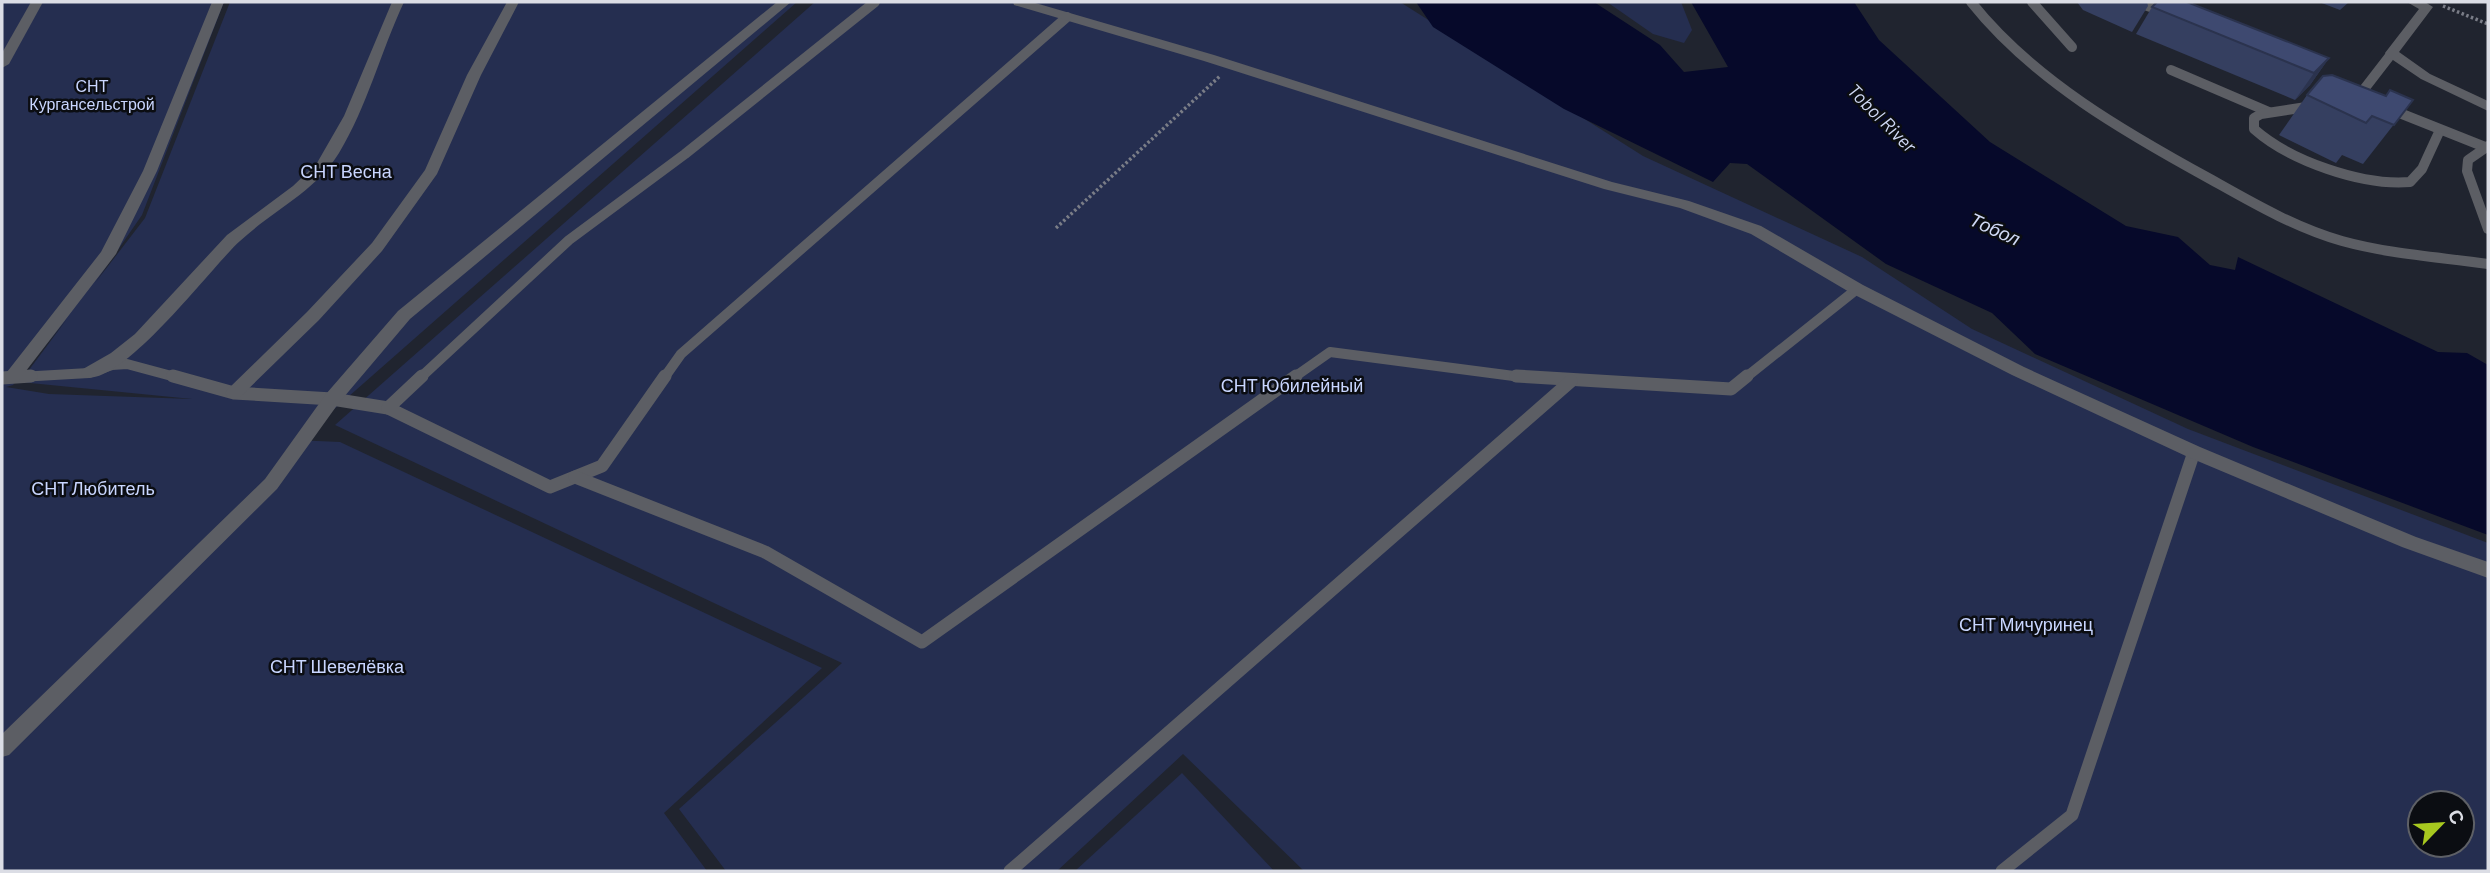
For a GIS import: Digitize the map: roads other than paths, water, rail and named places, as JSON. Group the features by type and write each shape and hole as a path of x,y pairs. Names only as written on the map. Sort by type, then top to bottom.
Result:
{"street":[{"path":"2,64 37,2"},
{"path":"7,377 108,254 150,171 218,2"},
{"path":"89,373 133,345 188,290 233,238 289,197 331,155 357,102 384,28 398,2"},
{"path":"234,393 313,316 377,247 432,171 474,75 513,2"},
{"path":"2,748 271,484 332,399 404,314 785,2"},
{"path":"1019,2 1596,182 1684,204 1756,230 1857,289 2018,371 2194,452 2409,542 2488,570"},
{"path":"2413,2 2428,4 2392,53 2412,69 2468,94 2488,107"}],"lane":[{"path":"388,408 569,240 685,153 875,2"},
{"path":"1971,2 1979,17 2021,56 2065,87 2189,167 2285,219 2324,235 2362,245 2488,264"},
{"path":"2032,2 2072,47"},
{"path":"2136,2 2158,12 2179,9 2188,2"},
{"path":"7,377 89,373 112,365 127,364 234,393 332,399 388,408 550,486 602,466 681,354 1067,17"},
{"path":"2358,97 2392,53"},
{"path":"2171,70 2269,112"},
{"path":"2346,95 2358,97 2486,147"},
{"path":"2326,103 2269,112 2254,118 2254,129 2262,136 2328,168 2378,183 2410,182 2422,169 2440,130"},
{"path":"2486,147 2468,160 2467,171 2488,229"},
{"path":"575,477 765,552 922,642 1330,352 1571,381 1731,389 1857,289"},
{"path":"1010,871 1571,381"},
{"path":"2001,871 2072,815 2194,452"}],"water":[{"path":"1416,2 1594,2 1660,45 1684,72 1728,67 1691,2 1854,2 1879,40 1990,142 2126,226 2178,237 2210,265 2235,270 2238,257 2438,352 2467,353 2488,365 2488,535 2253,447 2035,354 1992,313 1886,264 1747,164 1730,163 1713,182 1564,109 1433,27"}],"park label":[{"name":"СНТ Кургансельстрой","path":"92,95"},
{"name":"СНТ Весна","path":"346,172"},
{"name":"СНТ Юбилейный","path":"1292,386"},
{"name":"СНТ Любитель","path":"93,489"},
{"name":"СНТ Мичуринец","path":"2026,625"},
{"name":"СНТ Шевелёвка","path":"337,667"}],"water label":[{"name":"Tobol River","path":"1882,118"},
{"name":"Тобол","path":"1995,229"}]}
